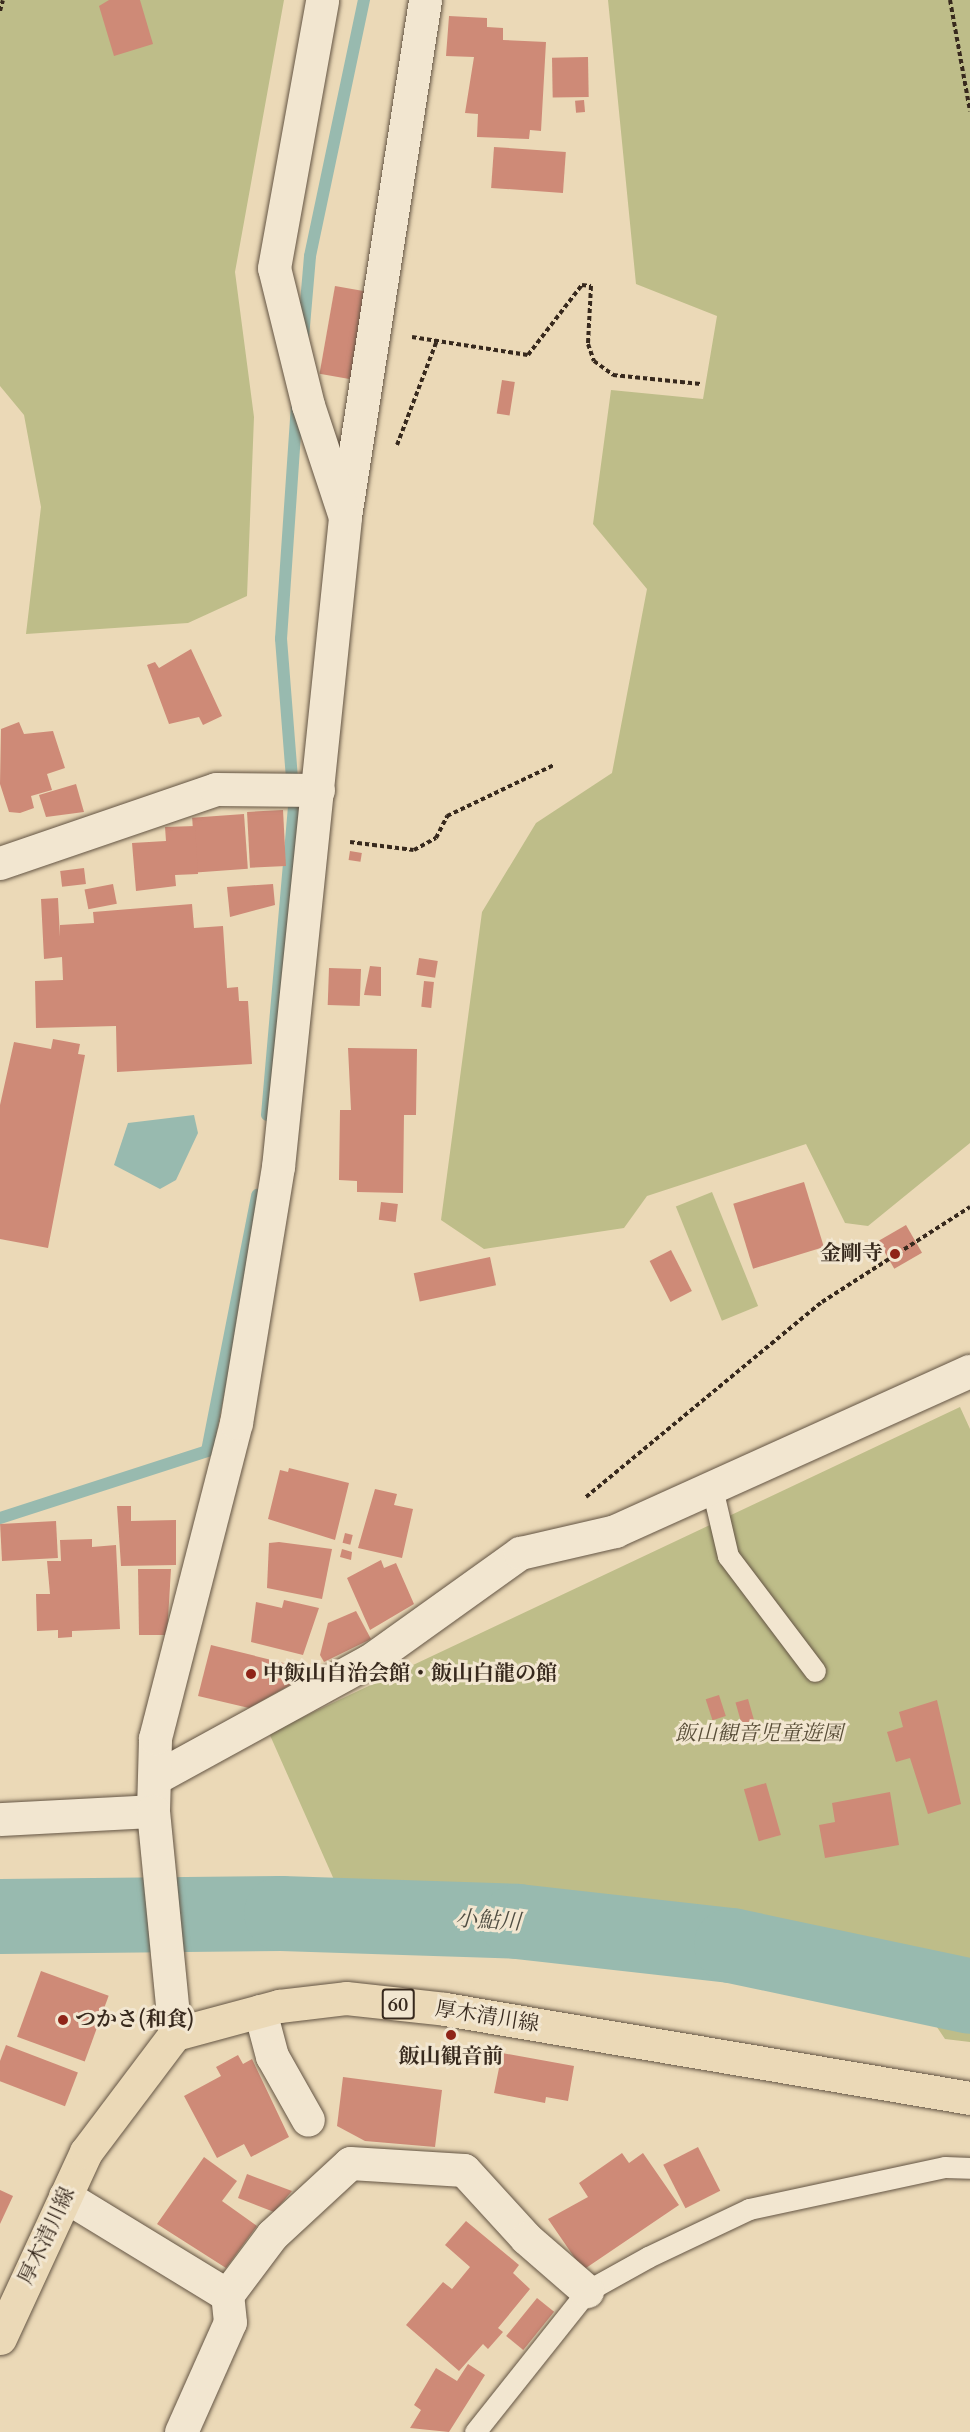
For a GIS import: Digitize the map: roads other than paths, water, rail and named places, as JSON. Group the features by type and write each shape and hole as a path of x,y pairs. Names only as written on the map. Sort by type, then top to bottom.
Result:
{"main road":[{"name":"厚木清川線","path":"0,2338 86,2152 175,2034 260,2011 346,1998 445,2009 970,2098"}],"street":[{"path":"322,0 274,268 308,405 345,517"},
{"path":"175,2034 155,1826 155,1738 236,1423 278,1167 345,517 425,0"},
{"path":"0,863 216,789 318,790"},
{"path":"155,1778 369,1661 520,1553 615,1531 970,1371"},
{"path":"0,1819 155,1826"},
{"path":"260,2011 272,2056 308,2120"},
{"path":"181,2432 230,2322 227,2295 272,2235 350,2163 464,2170 526,2238 587,2291"},
{"path":"65,2196 227,2295"}],"lane":[{"path":"711,1488 728,1556 814,1671"},
{"path":"475,2432 587,2291 749,2209 945,2167 970,2168"}],"water":[{"path":"194,1115 198,1133 176,1180 160,1189 114,1165 128,1123"}],"waterway":[{"path":"303,338 310,256 364,0"},
{"path":"267,1115 294,804 281,639 297,406"},
{"path":"0,1518 207,1451 257,1195"},
{"name":"小鮎川","path":"0,1916 281,1913 517,1921 731,1945 970,1996"}],"place":[{"name":"金剛寺","path":"895,1254"},
{"name":"中飯山自治会館・飯山白龍の館","path":"251,1674"},
{"name":"つかさ(和食)","path":"63,2020"},
{"name":"飯山観音前","path":"451,2035"}],"park label":[{"name":"飯山観音児童遊園","path":"759,1734"}]}
